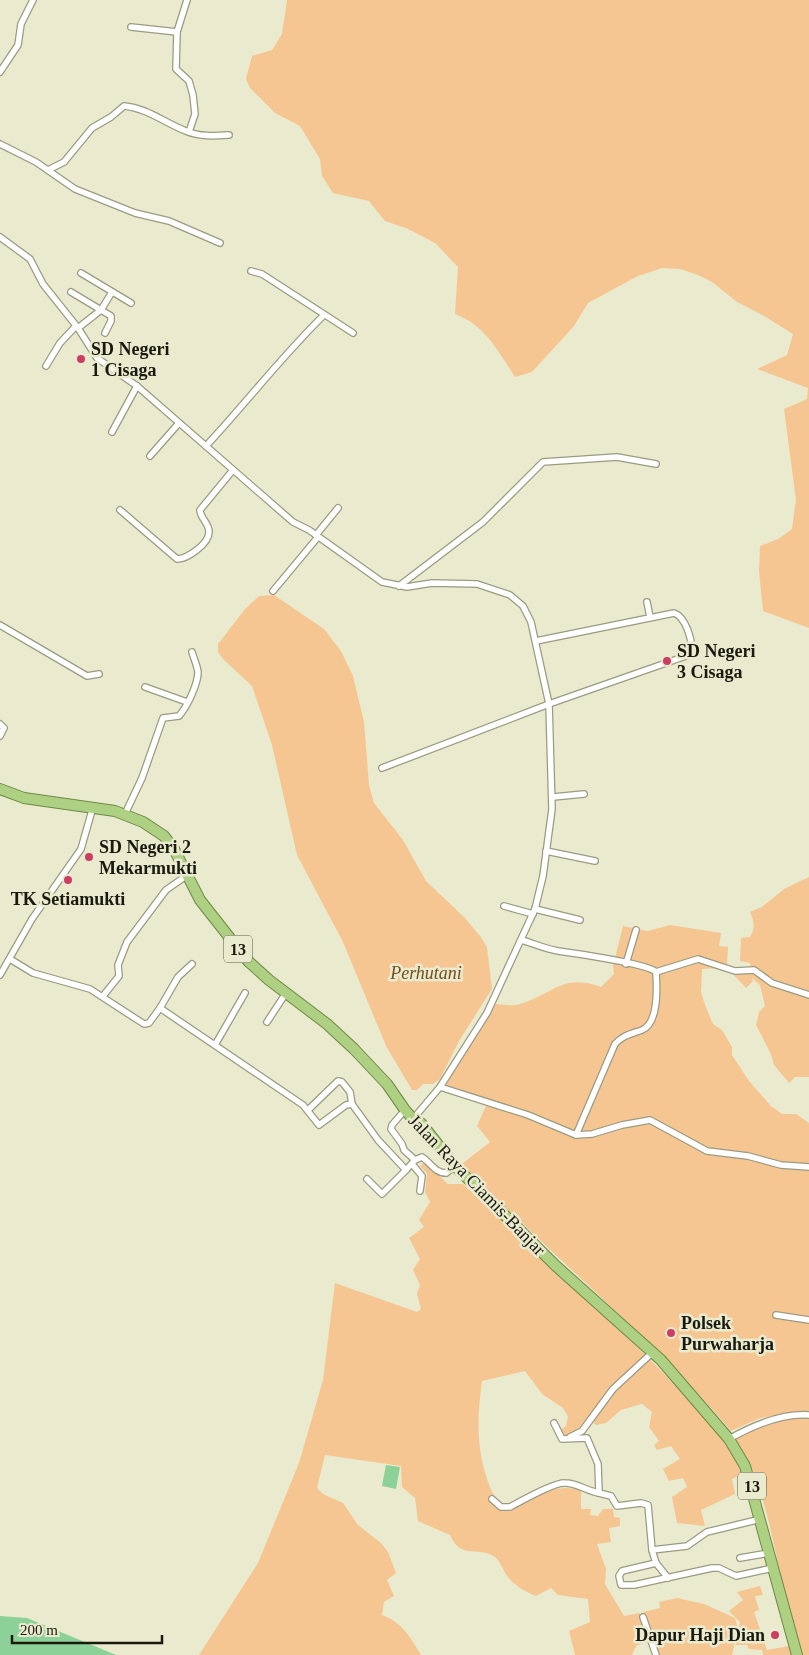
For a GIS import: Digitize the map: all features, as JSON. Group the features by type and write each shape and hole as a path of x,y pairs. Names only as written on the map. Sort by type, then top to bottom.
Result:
{"highway":[{"name":"Jalan Raya Ciamis-Banjar","path":"0,789 24,798 93,807 124,814 156,829 169,841 200,900 243,956 286,993 327,1024 354,1049 387,1084 404,1110 421,1123 455,1166 556,1266 653,1352 729,1439 745,1466 797,1655"}],"street":[{"path":"0,72 18,45 21,24 33,0"},
{"path":"187,0 177,32 176,68 189,81 195,106 189,132"},
{"path":"130,26 177,32"},
{"path":"48,170 64,162 92,128 124,106 142,110 189,132 203,136 229,135"},
{"path":"0,144 48,170 75,188 111,204 169,221 220,243"},
{"path":"0,237 30,259 43,284 77,327 97,358 138,386 280,512 317,536 374,579 399,586 432,583 477,584 510,595 524,606 536,641 549,704 553,797 544,876 534,911 494,1000 440,1087 412,1118"},
{"path":"250,272 262,274 353,333"},
{"path":"81,273 131,303"},
{"path":"71,292 111,318 105,333"},
{"path":"46,366 60,343 77,327 101,310 112,292"},
{"path":"206,446 237,413 285,354 324,315"},
{"path":"112,432 138,386"},
{"path":"150,456 179,424"},
{"path":"399,586 483,522 543,462 617,457 656,464"},
{"path":"120,510 177,559 185,558 208,537 208,528 200,514 200,510 233,470"},
{"path":"273,591 338,508"},
{"path":"647,602 650,617"},
{"path":"382,768 549,704 686,656 692,652 681,617 674,613 536,641"},
{"path":"0,625 88,676 99,674"},
{"path":"124,814 142,778 162,718 179,716 187,702 197,675 192,652"},
{"path":"144,687 187,702"},
{"path":"0,724 4,728 0,736"},
{"path":"553,797 584,794"},
{"path":"0,975 32,919 81,849 93,807"},
{"path":"546,851 595,861"},
{"path":"102,996 119,976 118,965 127,942 166,890 186,876"},
{"path":"504,906 580,920"},
{"path":"626,964 636,930"},
{"path":"521,940 558,951 580,952 626,964 645,966 656,972 698,958 734,970 754,970 772,983 809,995"},
{"path":"10,959 33,972 86,988 102,996 144,1024 149,1023 178,977 192,964"},
{"path":"576,1135 614,1044 621,1038 643,1030 652,1021 656,972"},
{"path":"215,1045 246,993"},
{"path":"267,1022 286,993"},
{"path":"160,1008 308,1110 317,1123 321,1125 346,1105 352,1104"},
{"path":"308,1110 338,1082 342,1082 350,1092 352,1104 378,1140 406,1170"},
{"path":"440,1087 528,1115 576,1135 592,1134 622,1125 650,1120 707,1151 748,1156 782,1165 809,1167"},
{"path":"404,1110 391,1129 422,1176 420,1190"},
{"path":"367,1179 382,1194 414,1162 423,1158 434,1169 443,1173 446,1173 455,1166"},
{"path":"776,1315 809,1320"},
{"path":"562,1439 582,1431 613,1389 653,1352"},
{"path":"729,1439 745,1429 766,1422 809,1415"},
{"path":"554,1423 562,1439"},
{"path":"562,1439 587,1438 598,1464 599,1493"},
{"path":"492,1499 501,1507 510,1507 563,1482 584,1490 611,1496 617,1506 646,1503 650,1517 652,1550 656,1563 668,1578"},
{"path":"652,1550 687,1546 707,1532 761,1519"},
{"path":"740,1558 769,1553"},
{"path":"656,1563 622,1571 619,1576 621,1585 634,1585 712,1568 720,1568 736,1576 773,1568"},
{"path":"643,1618 656,1655"}],"green space":[{"path":"287,0 809,0 809,628 763,611 759,571 760,546 778,539 792,529 796,500 784,409 807,399 808,388 757,369 787,355 793,334 737,302 712,282 680,269 662,268 638,276 588,303 574,326 532,372 515,377 483,332 475,325 455,314 458,267 435,243 408,229 385,221 369,201 333,193 322,176 320,159 300,126 275,113 250,88 246,79 252,56 272,50 282,34"},
{"name":"Perhutani","path":"274,595 324,629 341,651 353,676 364,722 369,785 374,803 403,840 426,881 465,918 487,947 492,989 459,1041 440,1079 433,1084 423,1084 417,1090 412,1090 386,1046 343,942 297,855 272,745 252,686 218,652 218,644 245,609 259,596"},
{"path":"809,877 809,1077 795,1077 789,1083 774,1065 771,1054 756,1025 759,1012 765,1006 760,985 752,978 753,981 746,988 729,970 751,971 750,963 740,961 741,938 750,937 754,927 750,912 762,907 784,889"},
{"path":"670,925 721,933 719,946 728,947 727,965 724,968 702,969 701,992 713,1024 722,1030 732,1047 732,1055 749,1081 771,1106 782,1114 796,1114 809,1123 809,1412 760,1418 731,1431 667,1361 495,1198 462,1164 490,1142 477,1126 489,1099 446,1085 496,1004 517,1005 532,1000 559,986 577,982 601,987 614,974 613,966 623,926 648,931"},
{"path":"424,1162 448,1184 463,1184 605,1316 687,1398 727,1443 739,1463 743,1474 732,1479 735,1494 701,1510 705,1526 677,1523 672,1497 687,1487 683,1478 669,1481 663,1469 680,1459 671,1446 657,1450 654,1445 659,1441 649,1427 652,1412 642,1404 621,1410 606,1423 596,1425 588,1417 576,1431 564,1436 560,1430 566,1426 568,1416 563,1408 542,1394 525,1371 482,1381 479,1407 481,1457 495,1498 502,1505 513,1508 546,1492 555,1489 572,1488 581,1491 581,1509 591,1509 590,1515 598,1516 603,1509 613,1509 614,1517 620,1518 620,1526 609,1528 611,1542 597,1544 606,1569 605,1584 624,1616 640,1613 648,1641 636,1646 632,1655 575,1655 569,1631 590,1622 588,1599 558,1595 551,1588 536,1596 511,1580 495,1557 482,1552 459,1548 450,1535 418,1521 415,1498 402,1487 401,1466 325,1455 317,1488 323,1494 343,1503 358,1525 381,1543 388,1552 396,1573 387,1580 394,1596 384,1602 382,1615 400,1626 410,1637 421,1655 199,1655 258,1563 299,1463 323,1380 335,1283 417,1312 421,1309 417,1294 420,1285 413,1270 420,1259 409,1238 424,1227 419,1220 430,1202 425,1192 427,1173 420,1166"},
{"path":"795,1417 809,1417 809,1655 802,1655 790,1619 762,1496 743,1452 732,1439 767,1422"},
{"path":"760,1586 763,1595 755,1596 759,1610 754,1612 767,1650 789,1646 792,1655 763,1655 762,1650 749,1649 747,1645 736,1645 740,1622 729,1611 743,1600 737,1592"},
{"path":"677,1598 704,1604 735,1618 738,1629 732,1655 658,1655 643,1612 660,1608 659,1602"}],"shaded area":[{"path":"386,1465 400,1467 396,1489 382,1486"},
{"path":"0,1616 27,1618 116,1655 0,1655"}],"place":[{"name":"SD Negeri 1 Cisaga","path":"81,359"},
{"name":"SD Negeri 3 Cisaga","path":"667,661"},
{"name":"SD Negeri 2 Mekarmukti","path":"89,857"},
{"name":"TK Setiamukti","path":"68,880"},
{"name":"Polsek Purwaharja","path":"671,1333"},
{"name":"Dapur Haji Dian","path":"775,1635"}]}
